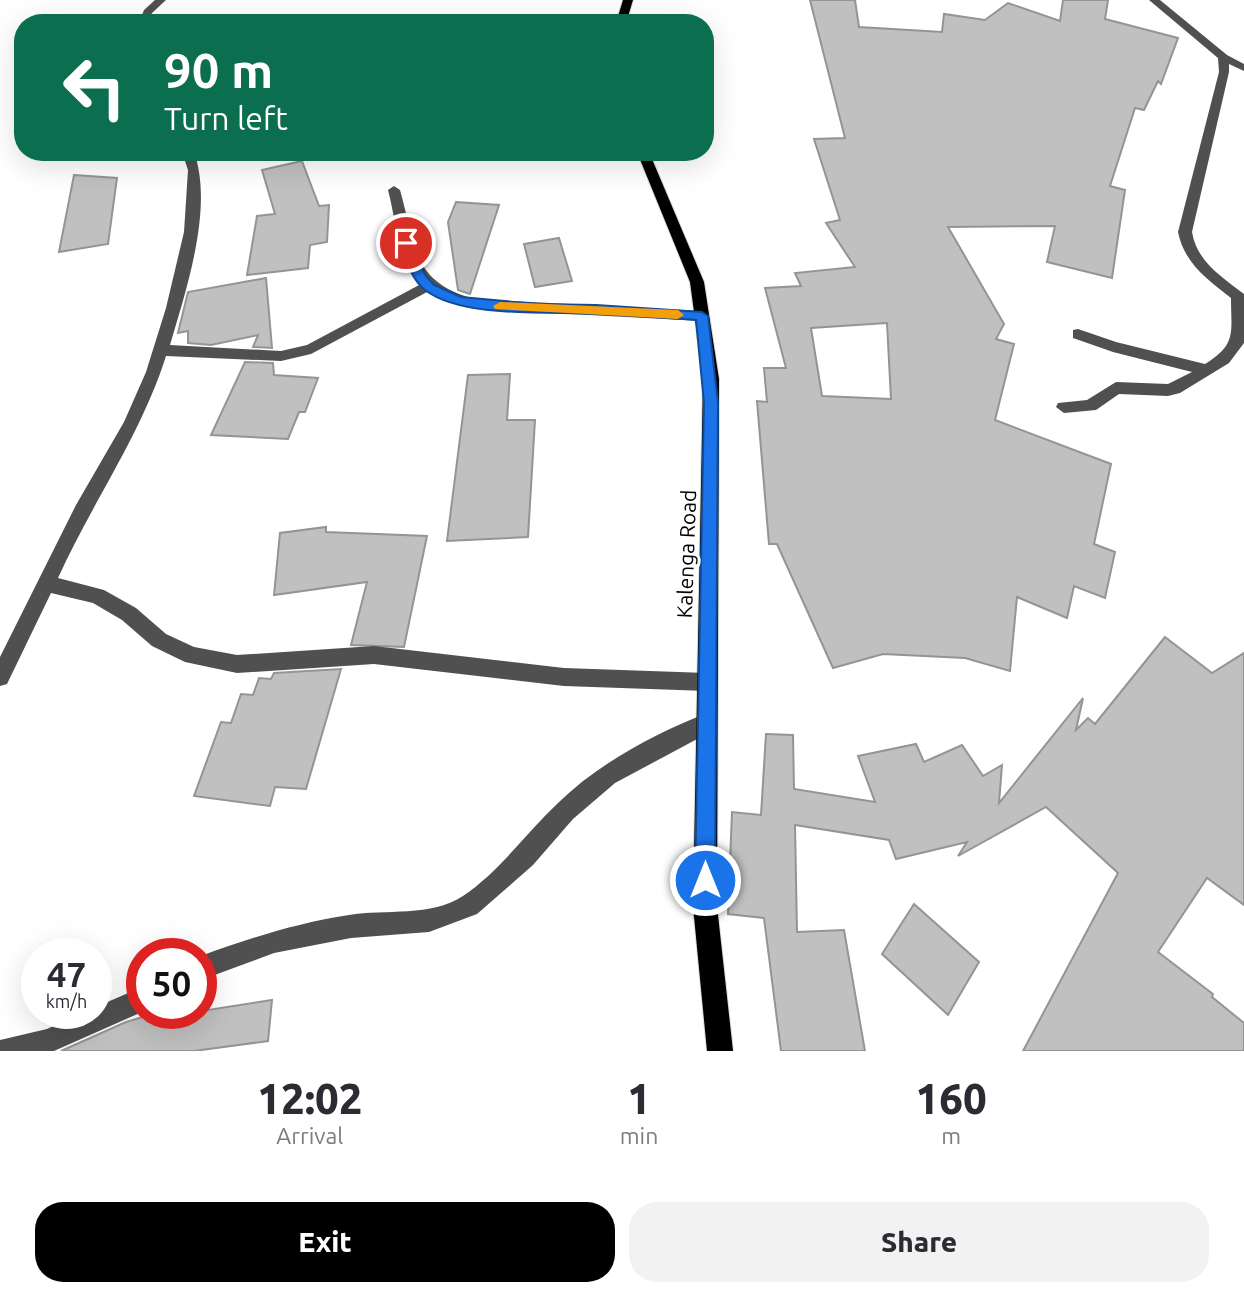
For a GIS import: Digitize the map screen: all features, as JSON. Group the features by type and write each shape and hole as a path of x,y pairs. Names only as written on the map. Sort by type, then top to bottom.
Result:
{"main road":[{"name":"Kalenga Road","path":"647,161 697,282 710,379 705,906 720,1051"}],"street":[{"path":"146,14 161,0"},
{"path":"1154,0 1223,57 1244,68"},
{"path":"1064,408 1090,406 1116,388 1168,390 1180,387 1235,349 1240,326 1241,299 1197,261 1186,246 1185,232 1224,72 1223,57"},
{"path":"0,677 82,512 133,422 161,350 175,305 196,193 196,169 192,161"},
{"path":"394,190 411,261 428,286 444,296 475,304 702,316"},
{"path":"161,350 281,356 311,349 428,286"},
{"path":"1078,334 1113,347 1207,370"},
{"path":"47,584 97,596 129,614 159,640 192,656 237,664 374,654 564,677 707,682"},
{"path":"217,962 274,942 351,926 429,920 469,906 525,857 565,811 607,775 707,723"},
{"path":"4,1051 48,1041 126,1006"}],"building":[{"path":"810,0 855,0 859,27 942,32 944,14 985,20 1008,3 1060,21 1063,0 1108,0 1105,19 1178,38 1161,84 1158,81 1144,110 1135,108 1110,186 1125,190 1112,278 1047,262 1055,226 948,227 1004,324 996,339 1014,344 995,420 1111,464 1094,544 1115,552 1105,598 1074,586 1067,618 1017,597 1010,671 965,658 883,654 833,668 777,544 769,544 757,401 767,402 764,368 786,368 765,288 801,286 795,273 855,267 826,223 840,220 814,139 845,138","holes":["887,323 891,399 822,396 811,328"]},
{"path":"302,161 319,206 329,205 327,242 310,245 308,268 247,275 257,216 275,214 262,170"},
{"path":"74,175 117,178 108,244 59,252"},
{"path":"456,202 499,205 470,294 458,290 448,222"},
{"path":"559,238 572,281 535,287 524,244"},
{"path":"266,278 272,348 253,347 258,335 211,345 188,343 188,331 178,333 188,292"},
{"path":"245,362 273,363 274,375 318,378 305,412 299,412 288,439 211,435"},
{"path":"510,374 507,420 535,420 528,537 447,541 468,375"},
{"path":"326,527 326,532 427,536 404,647 351,645 367,582 274,595 280,533"},
{"path":"1165,637 1212,673 1244,653 1244,905 1207,878 1158,952 1213,994 1212,997 1244,1023 1244,1051 1023,1051 1118,873 1046,807 958,856 967,842 896,859 889,840 795,825 797,932 844,930 865,1051 781,1051 764,918 728,914 732,812 761,815 766,734 793,735 794,789 875,802 858,756 916,744 924,762 962,745 983,776 1002,765 999,803 1083,698 1076,730 1088,718 1095,724"},
{"path":"341,669 306,789 275,787 270,806 194,796 221,722 231,723 241,694 253,695 259,678 271,679 274,673"},
{"path":"914,904 979,962 948,1015 882,954"},
{"path":"272,1000 268,1041 194,1051 61,1051 126,1022 126,1029 217,1029 217,1009"}],"slow traffic":[{"path":"500,306 678,315"}],"route":[{"path":"406,243 419,277 430,288 459,301 536,309 596,309 702,316 711,403 705,880"}]}
